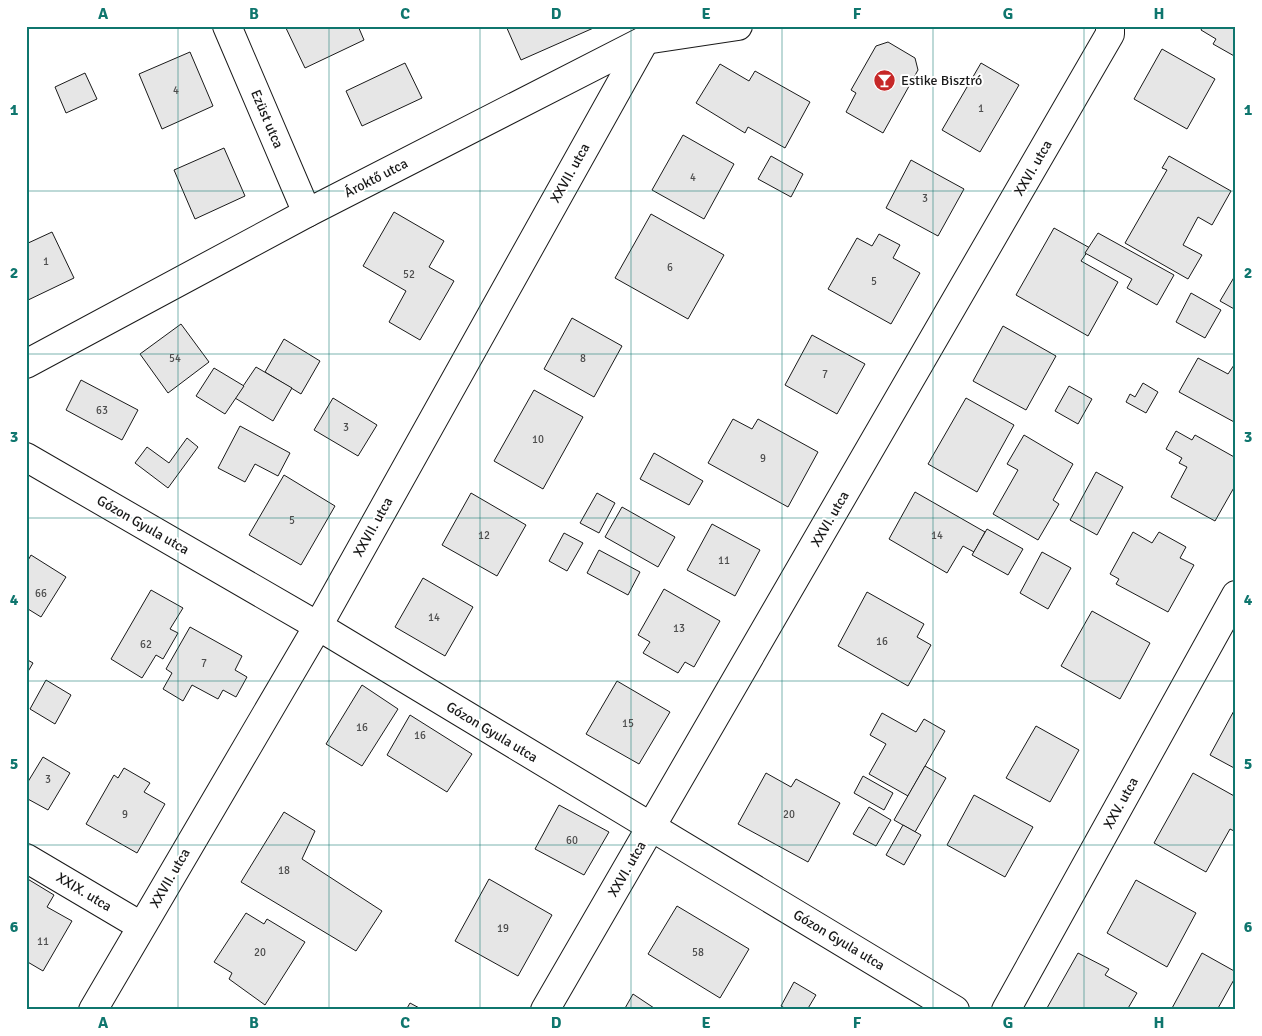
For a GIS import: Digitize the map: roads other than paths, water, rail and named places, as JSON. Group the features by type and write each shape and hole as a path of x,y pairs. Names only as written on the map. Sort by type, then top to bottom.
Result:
{"street":[{"name":"Ezüst utca","path":"227,26 307,212"},
{"name":"Ároktő utca","path":"26,364 642,33 738,26"},
{"name":"XXVI. utca","path":"546,1010 1110,34 1110,26"},
{"name":"XXVII. utca","path":"93,1010 318,626 642,33"},
{"name":"Gózon Gyula utca","path":"26,457 318,626 955,1010"},
{"name":"XXV. utca","path":"1006,1010 1236,595"},
{"name":"XXIX. utca","path":"26,858 141,926"}],"place":[{"name":"Estike Bisztró","path":"885,80"}]}
